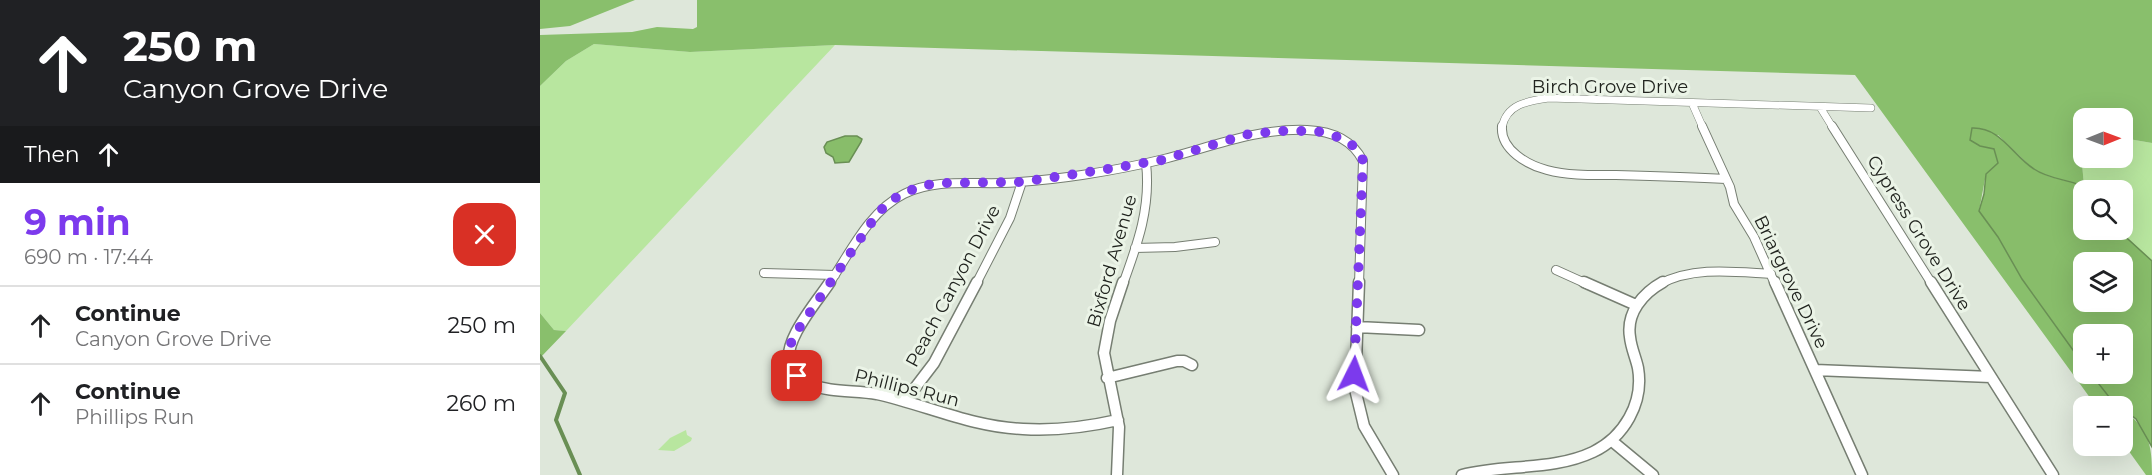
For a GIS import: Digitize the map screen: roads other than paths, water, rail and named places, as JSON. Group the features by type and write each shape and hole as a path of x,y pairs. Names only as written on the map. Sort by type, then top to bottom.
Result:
{"street":[{"name":"Birch Grove Drive","path":"1726,179 1550,171 1523,161 1507,147 1502,125 1507,111 1514,105 1530,99 1871,108"},
{"name":"Briargrove Drive","path":"1692,103 1726,179 1734,204 1754,237 1862,475"},
{"name":"Cypress Grove Drive","path":"1820,107 2053,475"},
{"name":"Phillips Run","path":"1118,420 1072,428 1011,428 966,420 876,393 807,384 791,368 788,352 792,340 885,206 901,194 927,185 1022,182 1146,163 1249,134 1305,130 1327,133 1344,139 1357,150 1363,161 1354,374 1358,407 1364,426 1393,475"},
{"name":"Bixford Avenue","path":"1117,475 1120,449 1118,420 1104,359 1106,340 1148,206 1149,180 1146,163"},
{"name":"Peach Canyon Drive","path":"905,401 944,346 1010,218 1022,182"},
{"path":"1135,248 1175,247 1215,242"},
{"path":"1556,270 1636,305"},
{"path":"1462,475 1497,467 1573,462 1597,451 1611,441 1630,417 1638,397 1639,377 1629,332 1636,305 1646,293 1660,283 1686,274 1707,272 1770,274"},
{"path":"764,273 835,276"},
{"path":"1357,327 1419,330"},
{"path":"1107,378 1177,361 1184,361 1192,365"},
{"path":"1815,370 1991,377"},
{"path":"1611,441 1653,475"}],"waterway":[{"path":"540,356 565,393 556,420 580,475"}]}
